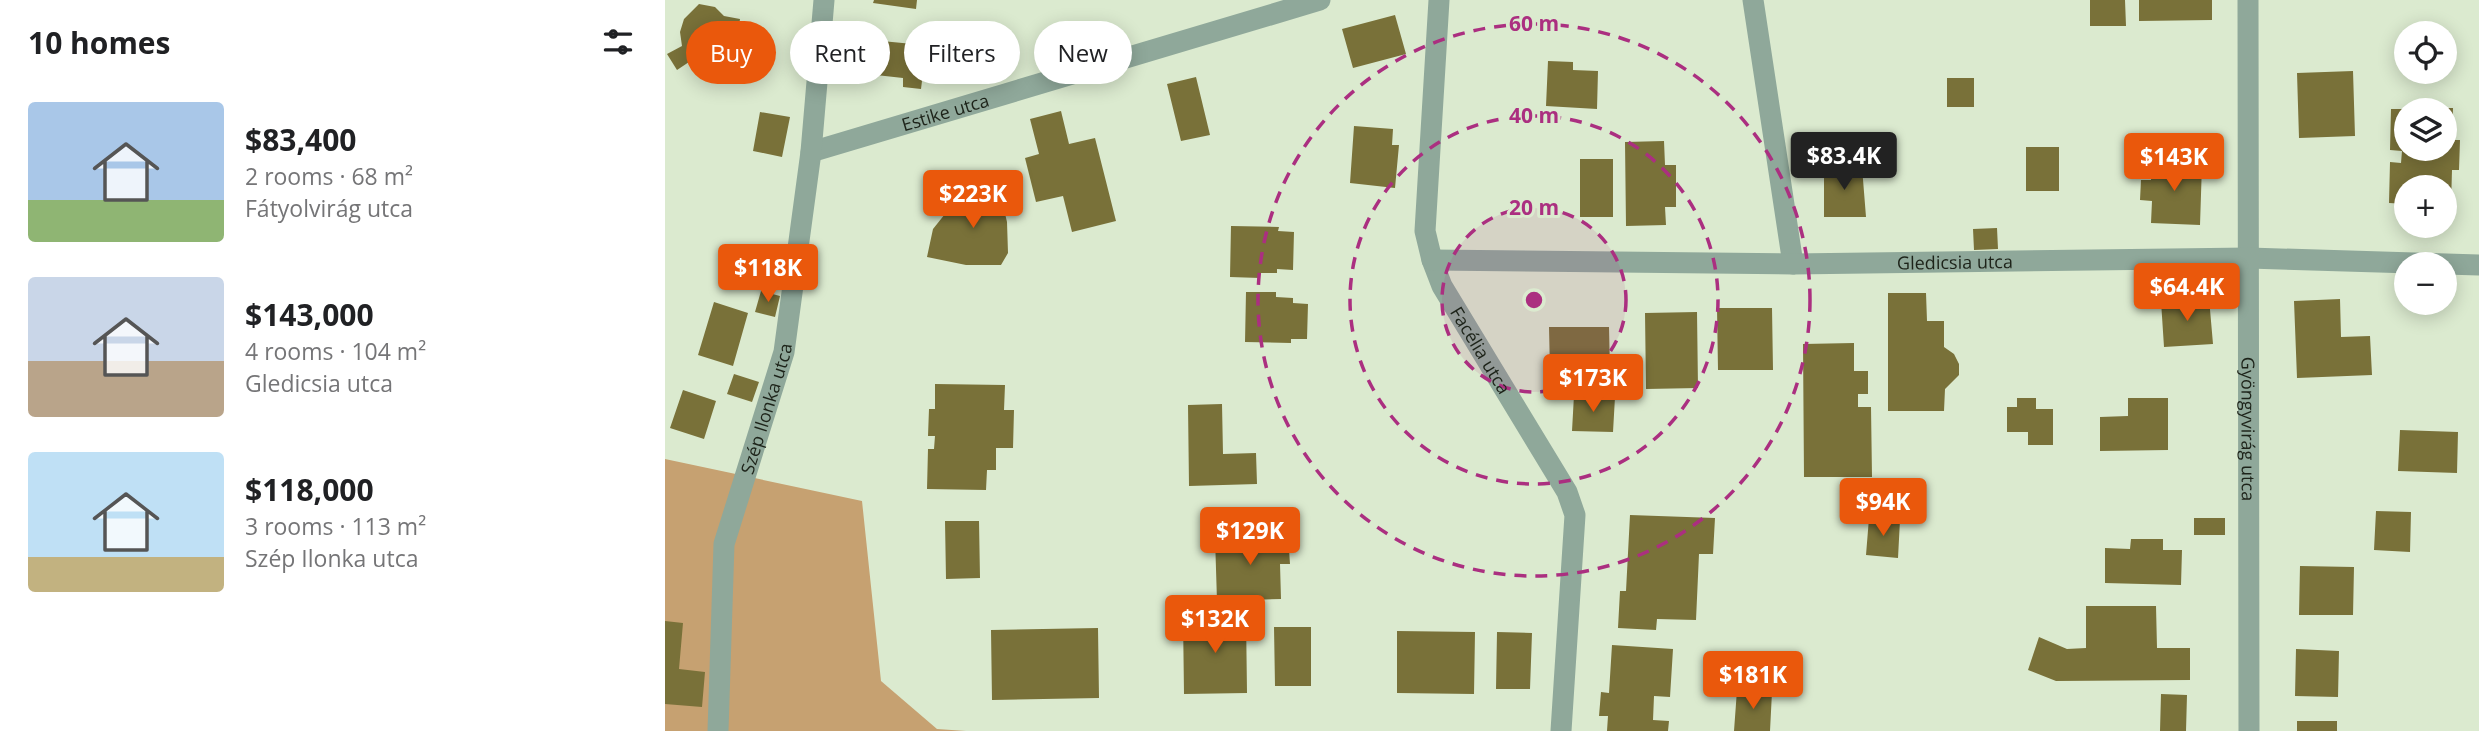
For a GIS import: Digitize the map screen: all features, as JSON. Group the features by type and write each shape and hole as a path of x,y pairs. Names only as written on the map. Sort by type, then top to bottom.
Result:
{"street":[{"name":"Szép Ilonka utca","path":"718,731 724,544 784,352 811,152 824,0"},
{"name":"Estike utca","path":"811,152 1319,0"},
{"name":"Facélia utca","path":"1439,0 1425,231 1442,286 1567,492 1574,515 1561,731"},
{"path":"1753,0 1793,264"},
{"name":"Gyöngyvirág utca","path":"2248,0 2249,731"},
{"name":"Gledicsia utca","path":"1432,260 1793,264 2249,258 2479,265"}],"shaded area":[{"path":"665,459 862,501 881,681 937,729 966,731 665,731"}],"building":[{"path":"874,0 917,0 916,9 873,3"},
{"path":"2090,0 2125,0 2126,26 2090,26"},
{"path":"2139,0 2212,0 2212,20 2139,21"},
{"path":"699,4 715,7 724,16 740,19 686,21 686,64 677,70 667,54 682,46 680,32 684,19"},
{"path":"1395,15 1406,54 1353,68 1342,29"},
{"path":"890,42 904,43 904,84 922,84 921,89 903,87 903,78 890,77"},
{"path":"1548,61 1573,62 1573,70 1598,71 1597,109 1546,106"},
{"path":"2353,71 2355,136 2299,138 2297,73"},
{"path":"1196,77 1210,135 1181,141 1167,84"},
{"path":"1947,78 1974,78 1974,107 1947,107"},
{"path":"2391,109 2394,109 2394,150 2390,150"},
{"path":"1061,111 1069,144 1095,138 1116,221 1072,232 1063,196 1036,202 1025,158 1039,154 1030,119"},
{"path":"760,112 790,117 782,157 753,151"},
{"path":"1354,126 1393,129 1392,145 1399,145 1395,188 1350,183"},
{"path":"2457,140 2460,140 2459,170 2452,170 2452,175 2394,175 2394,203 2389,203 2390,162 2457,161"},
{"path":"1664,141 1665,165 1676,165 1676,207 1665,207 1666,225 1626,226 1625,142"},
{"path":"2026,147 2059,147 2059,191 2026,191"},
{"path":"1580,159 1613,159 1613,217 1580,217"},
{"path":"2152,162 2202,164 2200,225 2151,223 2152,201 2140,200 2141,180 2151,180"},
{"path":"1824,167 1862,167 1866,217 1824,217"},
{"path":"998,184 1007,222 1008,253 1001,265 966,265 927,257 933,229 961,194 977,186"},
{"path":"1231,226 1279,227 1278,231 1294,232 1293,270 1277,269 1277,273 1260,273 1260,278 1230,277"},
{"path":"1997,228 1998,249 1974,250 1973,229"},
{"path":"761,291 780,296 775,317 755,312"},
{"path":"1246,292 1276,292 1276,297 1293,298 1293,303 1308,304 1307,339 1291,339 1291,343 1245,342"},
{"path":"1888,293 1926,293 1927,321 1944,321 1944,347 1954,354 1959,364 1959,375 1945,389 1944,411 1888,411"},
{"path":"2209,298 2213,344 2164,347 2161,301"},
{"path":"2340,299 2341,337 2370,336 2372,375 2297,378 2294,301"},
{"path":"714,302 748,313 733,366 698,355"},
{"path":"1717,308 1772,308 1773,370 1718,370"},
{"path":"1697,312 1698,388 1646,389 1645,313"},
{"path":"1549,327 1609,327 1610,371 1550,372"},
{"path":"1854,343 1854,371 1868,371 1868,394 1858,394 1858,407 1871,407 1872,477 1804,477 1803,344"},
{"path":"734,374 759,382 752,402 727,394"},
{"path":"935,384 1005,385 1004,410 1014,410 1013,448 996,448 996,470 987,470 986,490 927,489 928,449 934,449 935,436 928,436 929,409 935,409"},
{"path":"683,390 716,401 704,439 670,428"},
{"path":"1574,395 1615,397 1613,432 1572,431"},
{"path":"2017,398 2036,398 2036,409 2053,409 2053,445 2028,445 2028,432 2007,432 2007,407 2017,407"},
{"path":"2128,398 2168,398 2168,450 2100,451 2100,417 2128,416"},
{"path":"1222,404 1223,454 1256,453 1257,484 1189,486 1188,405"},
{"path":"2400,430 2458,432 2457,473 2398,471"},
{"path":"2376,511 2411,512 2410,552 2374,550"},
{"path":"1630,515 1715,518 1713,554 1699,554 1696,620 1657,619 1656,630 1618,628 1620,591 1626,591"},
{"path":"1869,518 1900,520 1898,558 1866,555"},
{"path":"2194,518 2225,518 2225,535 2194,535"},
{"path":"945,521 979,521 980,578 946,579"},
{"path":"1288,535 1290,564 1280,564 1281,599 1217,601 1215,537"},
{"path":"2131,539 2163,539 2163,550 2182,550 2181,585 2105,583 2105,548 2130,549"},
{"path":"2300,566 2354,567 2353,615 2299,615"},
{"path":"2086,606 2156,606 2157,648 2190,648 2190,680 2056,681 2028,670 2039,637 2067,649 2086,648"},
{"path":"1246,616 1247,693 1184,694 1183,617"},
{"path":"665,621 683,623 679,669 705,672 702,707 665,704"},
{"path":"1274,627 1311,627 1311,686 1275,686"},
{"path":"1098,628 1099,698 992,700 991,630"},
{"path":"1397,631 1475,632 1474,694 1397,693"},
{"path":"1497,632 1532,633 1530,689 1496,689"},
{"path":"1612,645 1673,649 1670,697 1654,696 1653,720 1669,721 1668,731 1607,731 1608,716 1599,716 1601,692 1609,693"},
{"path":"2296,649 2339,651 2338,697 2295,696"},
{"path":"1737,690 1772,692 1770,731 1734,731"},
{"path":"2161,694 2187,695 2186,731 2160,731"},
{"path":"2297,721 2337,721 2337,731 2297,731"}]}
